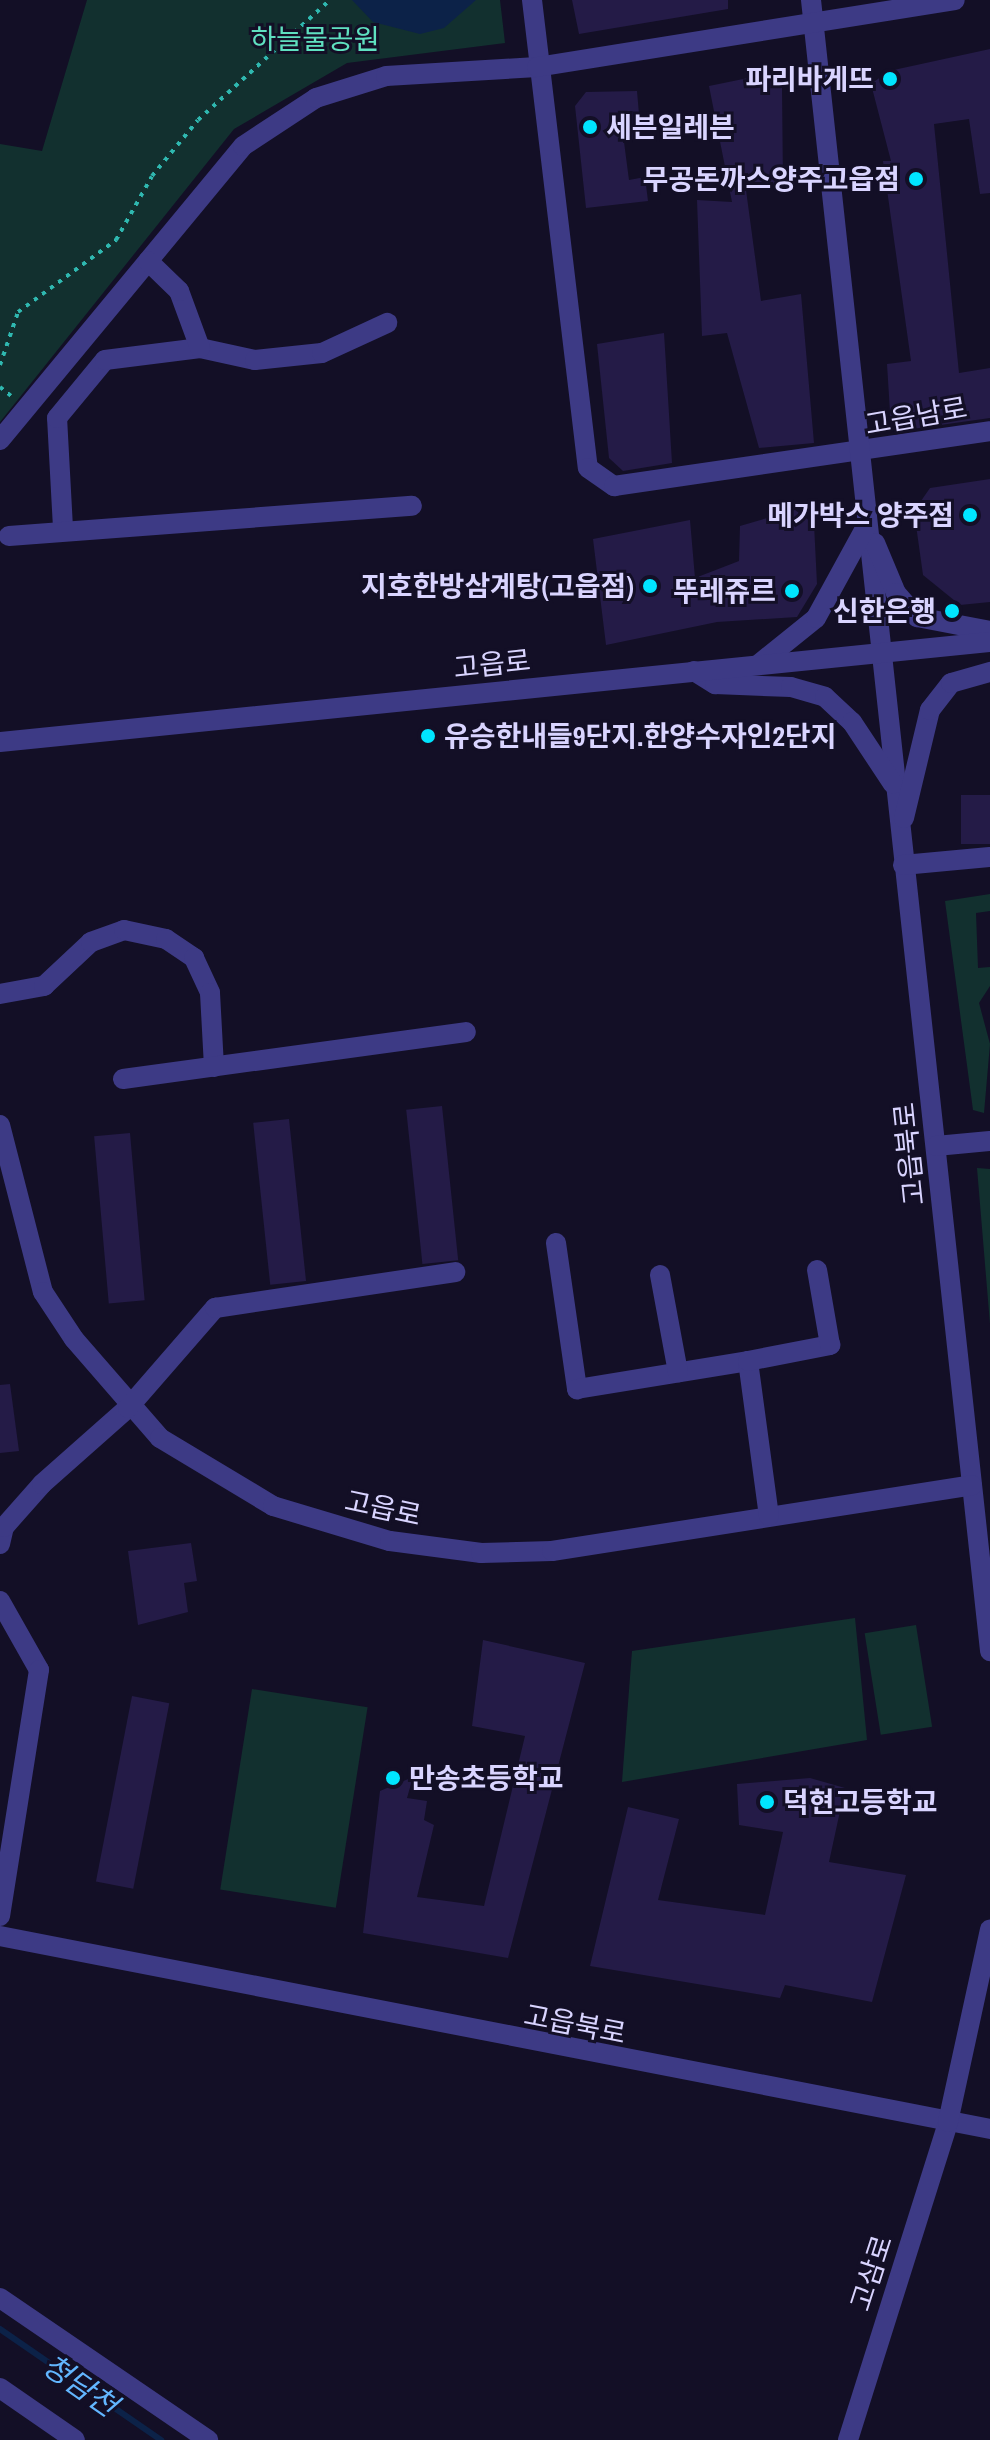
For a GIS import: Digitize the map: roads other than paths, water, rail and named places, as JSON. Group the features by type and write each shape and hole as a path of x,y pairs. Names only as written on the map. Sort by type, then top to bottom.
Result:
{"street":[{"path":"532,0 537,67 588,468 614,486 859,448 811,0"},
{"path":"0,440 243,146 316,98 386,76 537,67 955,0"},
{"path":"148,261 179,291 200,348"},
{"path":"62,524 57,418 105,360 200,348 255,360 322,353 387,323"},
{"name":"고읍남로","path":"880,652 859,448 990,431"},
{"path":"9,536 62,524 412,506"},
{"path":"867,525 896,593 917,617 990,631"},
{"path":"759,664 816,618 867,525"},
{"name":"고읍로","path":"0,742 990,642"},
{"name":"고읍북로","path":"880,652 990,1651"},
{"path":"694,671 715,684 791,687 825,697 852,722 895,786"},
{"path":"900,833 930,710 951,683 990,672"},
{"path":"903,865 990,857"},
{"path":"0,994 44,986 91,942 124,930 166,939 194,958 210,993 214,1067"},
{"path":"123,1079 466,1032"},
{"name":"고읍로","path":"0,1125 43,1292 128,1408 216,1477 273,1506 390,1541 481,1553 552,1551 972,1485"},
{"path":"936,1146 990,1141"},
{"path":"556,1243 577,1389 830,1345 817,1270"},
{"path":"0,1544 4,1527 42,1484 128,1408 215,1308 455,1272"},
{"path":"660,1275 678,1372"},
{"path":"748,1361 769,1516"},
{"path":"0,1916 38,1700 39,1670 1,1609"},
{"path":"948,2122 990,1930"},
{"name":"고읍북로","path":"0,1936 990,2129"},
{"name":"고삼로","path":"848,2440 948,2122"},
{"path":"0,2298 208,2440"},
{"path":"0,2388 75,2440"}],"water":[{"path":"352,0 476,0 444,28 420,34 373,22"}],"waterway":[{"name":"청담천","path":"0,2329 161,2440"}],"place":[{"name":"파리바게뜨","path":"890,79"},
{"name":"세븐일레븐","path":"590,127"},
{"name":"무공돈까스양주고읍점","path":"916,179"},
{"name":"메가박스 양주점","path":"970,515"},
{"name":"지호한방삼계탕(고읍점)","path":"650,586"},
{"name":"뚜레쥬르","path":"792,591"},
{"name":"신한은행","path":"952,611"},
{"name":"유승한내들9단지.한양수자인2단지","path":"428,736"},
{"name":"만송초등학교","path":"393,1778"},
{"name":"덕현고등학교","path":"767,1802"}],"park label":[{"name":"하늘물공원","path":"315,39"}]}
